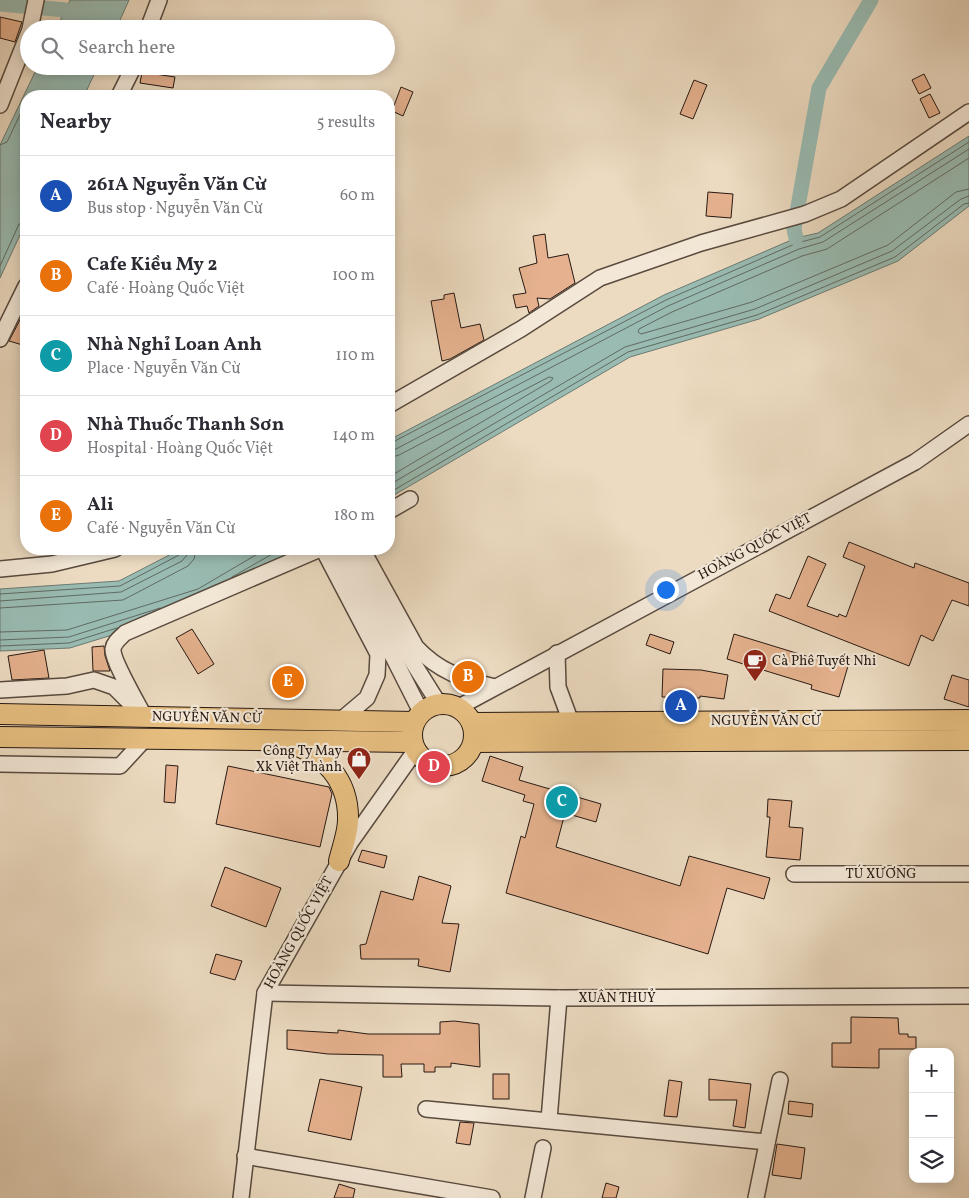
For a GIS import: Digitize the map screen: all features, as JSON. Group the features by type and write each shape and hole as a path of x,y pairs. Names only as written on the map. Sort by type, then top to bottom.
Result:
{"main road":[{"path":"439,704 459,707 473,732 469,752 462,760 452,765 432,764 414,746 418,717 429,706 439,704"},
{"name":"NGUYỄN VĂN CỪ","path":"0,714 341,720 418,717"},
{"name":"NGUYỄN VĂN CỪ","path":"473,732 571,722 969,720"},
{"name":"NGUYỄN VĂN CỪ","path":"473,732 969,740"},
{"name":"NGUYỄN VĂN CỪ","path":"0,737 283,741 414,746"},
{"path":"283,741 302,747 330,766 345,792 348,820 339,862"}],"street":[{"path":"32,20 36,0"},
{"path":"151,20 159,0"},
{"path":"0,105 20,55"},
{"path":"122,90 130,75"},
{"path":"395,402 521,329 600,278 701,243 805,214 856,190 969,112"},
{"path":"0,339 20,298"},
{"name":"HOÀNG QUỐC VIỆT","path":"459,707 915,462 969,424"},
{"path":"395,508 410,499"},
{"path":"0,569 52,564 90,555"},
{"path":"144,716 118,665 113,650 116,641 125,633 307,555"},
{"path":"324,555 378,654 377,676 367,698 341,720"},
{"path":"338,555 385,628 439,704"},
{"path":"350,555 385,628 418,717"},
{"path":"365,555 416,647 425,657 448,673 466,680 495,687"},
{"path":"558,653 558,687 571,722"},
{"path":"0,690 67,686 94,680 114,687 144,716"},
{"path":"0,764 120,766 144,740"},
{"name":"HOÀNG QUỐC VIỆT","path":"241,1198 265,993 339,862 414,746"},
{"name":"TÚ XƯƠNG","path":"794,874 969,874"},
{"name":"XUÂN THUỶ","path":"265,993 559,998 969,996"},
{"path":"549,1120 559,998"},
{"path":"756,1198 780,1080"},
{"path":"426,1109 767,1142"},
{"path":"533,1198 543,1148"},
{"path":"245,1156 492,1198"}],"water":[{"path":"70,0 129,0 120,20 60,20"},
{"path":"34,75 94,75 87,90 26,90"},
{"path":"20,103 20,235 0,278 0,145"},
{"path":"969,136 969,206 898,261 759,319 630,357 395,494 395,437 664,295 796,238 818,233"},
{"path":"169,555 293,555 206,606 70,648 0,651 0,589 119,581"}],"building":[{"path":"0,17 20,22 15,42 0,38"},
{"path":"924,74 931,88 919,94 912,80"},
{"path":"141,75 175,77 173,88 140,83"},
{"path":"694,80 707,85 693,119 680,114"},
{"path":"401,87 413,92 403,116 395,112 395,103"},
{"path":"930,94 940,113 929,118 920,99"},
{"path":"708,192 733,194 731,218 706,216"},
{"path":"545,234 548,258 568,254 575,283 550,299 537,298 539,306 529,313 527,306 516,308 513,295 526,293 519,268 537,263 533,236"},
{"path":"454,293 461,328 480,324 484,340 450,359 442,361 431,301 444,299 444,295"},
{"path":"20,320 20,344 9,341"},
{"path":"849,542 914,568 915,563 969,583 969,606 952,600 933,641 921,635 909,666 769,611 776,594 790,599 808,556 826,564 807,606 838,617 839,614 846,617 865,566 843,557"},
{"path":"192,629 214,664 198,674 176,638"},
{"path":"650,634 674,642 670,654 646,645"},
{"path":"734,634 819,660 819,658 848,666 839,697 811,689 812,685 727,659"},
{"path":"104,646 110,671 93,671 92,647"},
{"path":"44,650 49,678 12,680 8,656"},
{"path":"663,669 701,670 728,675 724,699 700,696 700,698 662,697"},
{"path":"952,675 969,680 969,707 944,699"},
{"path":"490,756 523,767 519,780 601,804 596,822 565,813 556,847 680,886 689,856 770,878 764,899 727,888 708,954 506,893 521,836 525,838 534,804 523,801 525,795 482,781"},
{"path":"166,765 178,766 175,803 164,802"},
{"path":"228,766 329,787 332,794 320,847 216,824"},
{"path":"768,799 792,801 789,827 803,828 800,860 766,857 770,817 767,817"},
{"path":"362,850 387,856 384,868 358,861"},
{"path":"225,867 281,888 266,927 211,906"},
{"path":"419,876 451,886 442,923 459,924 450,972 418,966 419,959 361,959 360,945 366,944 381,891 413,900"},
{"path":"216,954 242,961 235,980 210,973"},
{"path":"851,1017 898,1018 899,1034 908,1034 908,1037 916,1037 916,1048 879,1049 879,1068 832,1067 832,1043 851,1043"},
{"path":"454,1021 479,1024 480,1067 451,1063 451,1067 435,1067 435,1072 424,1072 424,1064 401,1064 402,1077 383,1077 383,1055 328,1054 287,1049 287,1030 338,1033 338,1030 368,1034 440,1034 440,1022"},
{"path":"493,1074 509,1074 509,1099 493,1099"},
{"path":"320,1079 362,1087 351,1140 308,1131"},
{"path":"709,1079 751,1084 745,1128 733,1126 737,1100 709,1100"},
{"path":"669,1080 682,1082 677,1117 664,1116"},
{"path":"789,1101 813,1104 812,1117 788,1114"},
{"path":"460,1122 474,1123 470,1145 456,1143"},
{"path":"777,1144 805,1148 801,1179 772,1175"},
{"path":"606,1183 619,1187 616,1198 602,1198"},
{"path":"339,1184 355,1189 353,1198 334,1198"}],"waterway":[{"path":"796,238 794,229 819,88 871,0"},
{"path":"0,4 65,10"}],"place":[{"name":"Cafe Kiều My 2","path":"468,677"},
{"name":"Ali","path":"288,682"},
{"name":"Cà Phê Tuyết Nhi","path":"755,682"},
{"name":"261A Nguyễn Văn Cừ","path":"681,706"},
{"name":"Nhà Thuốc Thanh Sơn","path":"434,767"},
{"name":"Công Ty May Xk Việt Thành","path":"359,780"},
{"name":"Nhà Nghỉ Loan Anh","path":"562,802"}]}
